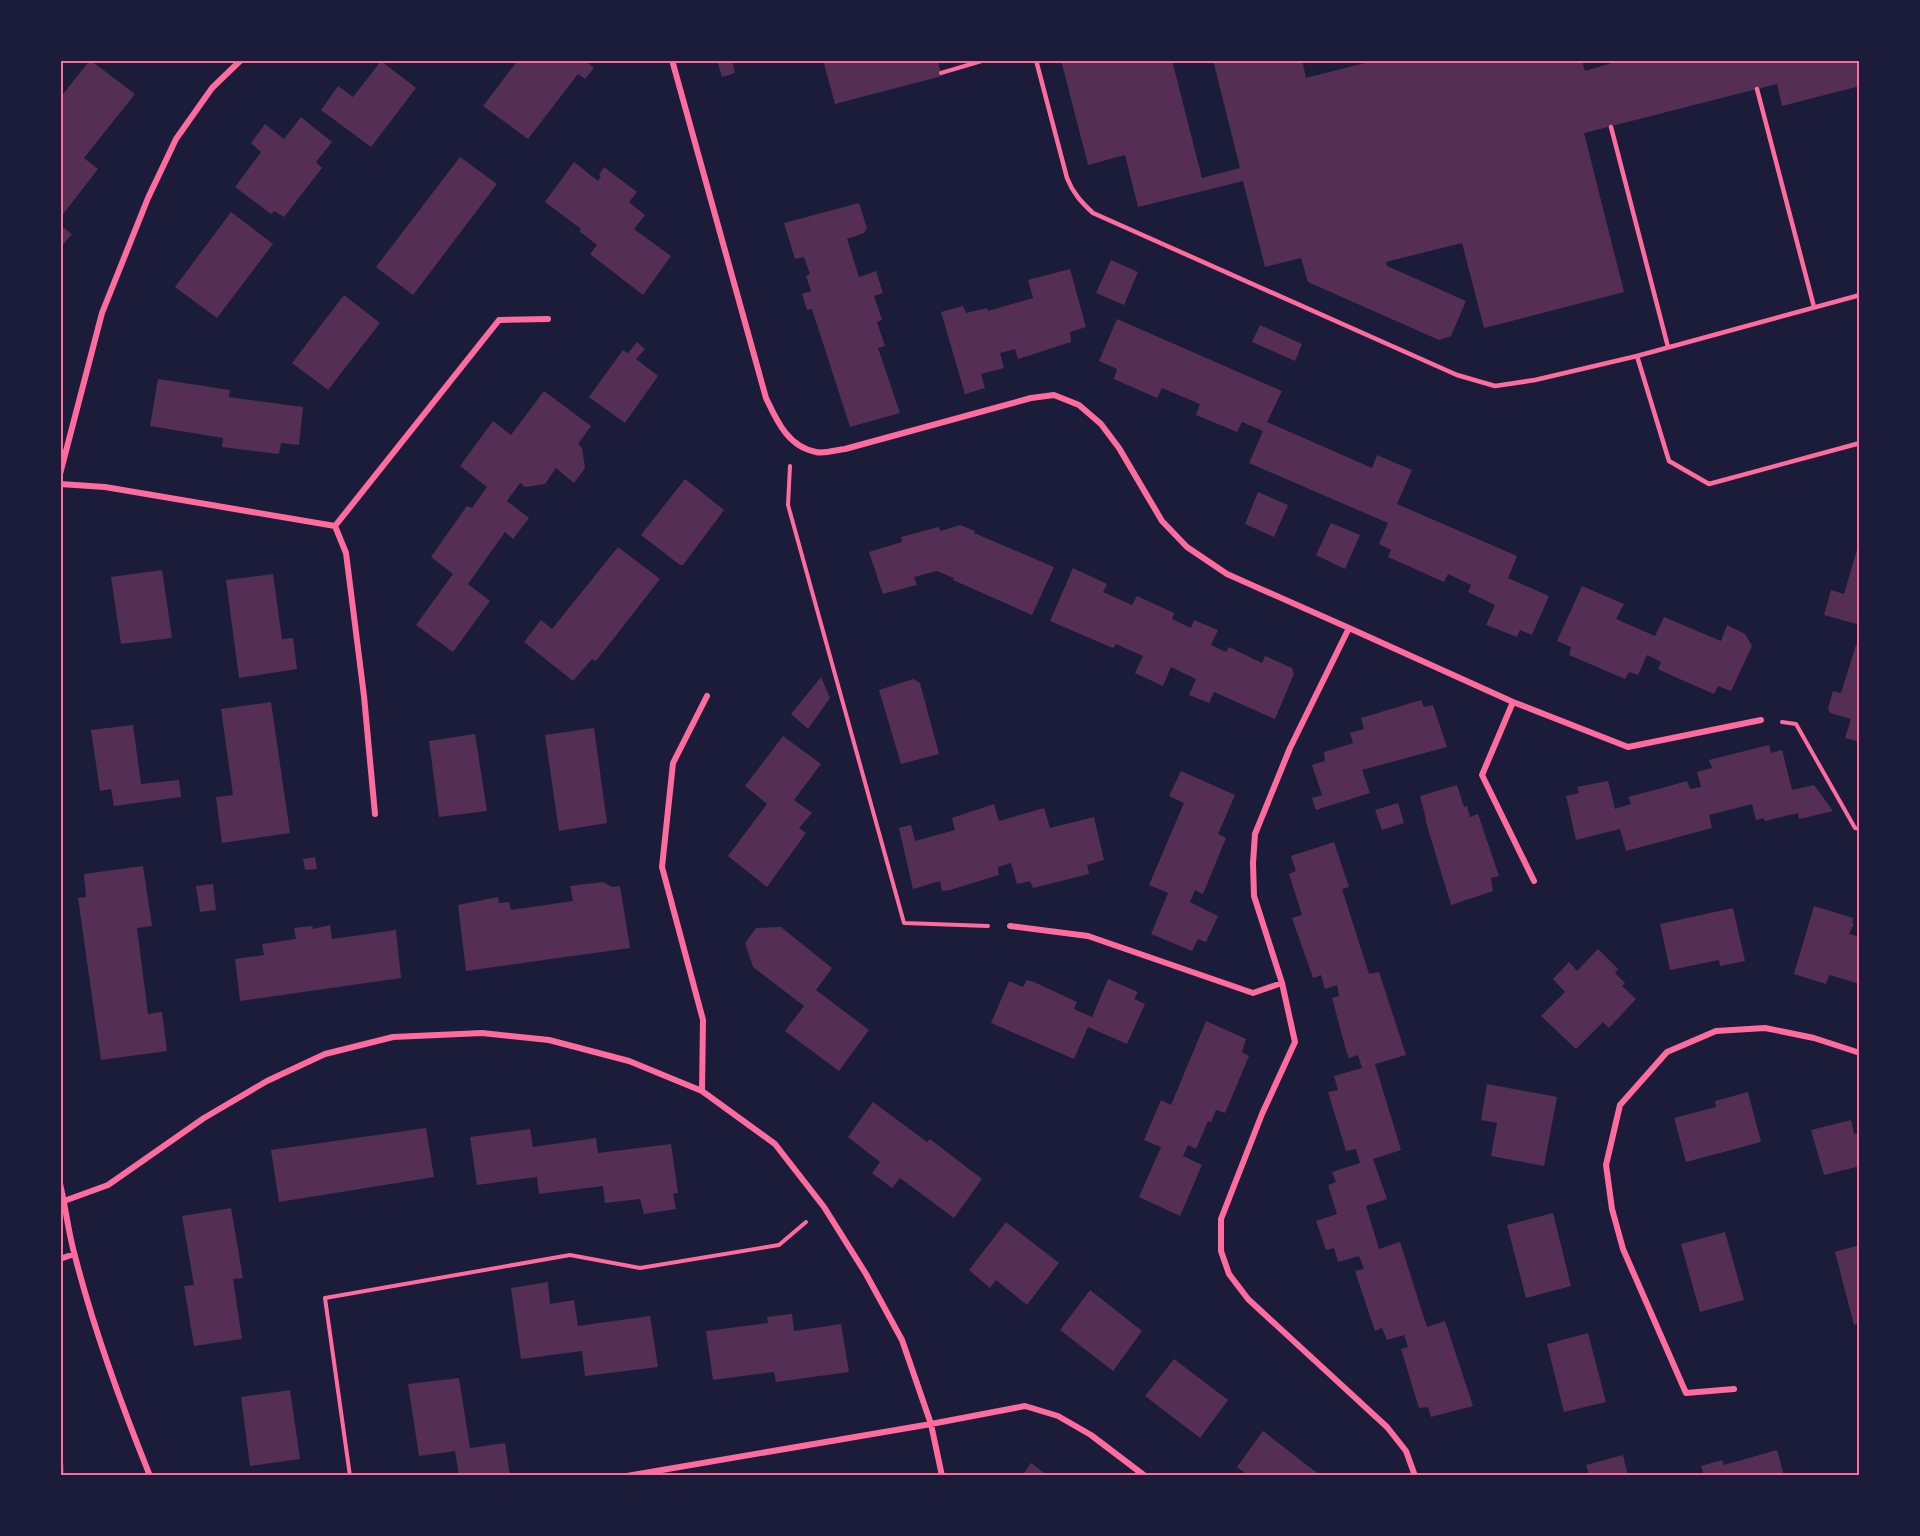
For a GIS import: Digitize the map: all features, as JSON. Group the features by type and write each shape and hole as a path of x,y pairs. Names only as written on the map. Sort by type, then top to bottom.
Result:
{"street":[{"path":"60,474 102,313 148,198 176,139 212,88 241,60"},
{"path":"672,60 766,398 778,423 792,441 816,453 845,449 1031,398 1054,395 1079,405 1101,424 1119,448 1162,521 1187,547 1227,574 1513,702 1628,747 1761,720"},
{"path":"335,526 499,320 548,319"},
{"path":"60,484 105,487 335,526"},
{"path":"335,526 346,554 364,696 375,814"},
{"path":"1350,628 1290,748 1255,834 1254,896 1282,983 1295,1042 1262,1114 1221,1219 1221,1251 1229,1274 1248,1299 1387,1427 1406,1451 1415,1476"},
{"path":"702,1091 703,1020 662,867 673,763 707,696"},
{"path":"1513,702 1482,775 1534,881"},
{"path":"1010,926 1088,936 1253,993 1282,983"},
{"path":"1734,1389 1686,1393 1623,1249 1612,1209 1606,1165 1620,1105 1666,1052 1716,1031 1764,1028 1814,1038 1860,1053"},
{"path":"64,1201 108,1185 204,1118 267,1081 325,1054 393,1037 482,1033 549,1040 629,1061 702,1091 775,1144 824,1207 866,1274 902,1340 931,1424 942,1476"},
{"path":"60,1184 74,1254 114,1385 150,1476"},
{"path":"60,1259 74,1254"},
{"path":"627,1476 1025,1406 1058,1416 1091,1435 1145,1476"}],"lane":[{"path":"1036,60 1067,178 1080,202 1093,213 1457,375 1495,386 1535,380 1637,356 1860,295"},
{"path":"1757,89 1814,307"},
{"path":"1611,127 1668,348"},
{"path":"1637,356 1669,461 1709,484 1860,443"}],"path":[{"path":"940,73 985,60"},
{"path":"792,441 788,505 904,922 1010,926"},
{"path":"1761,720 1796,724 1855,828 1860,829"},
{"path":"350,1476 325,1298 570,1255 640,1268 779,1245 824,1207"}],"building":[{"path":"90,60 135,94 84,158 98,169 60,218 60,98"},
{"path":"518,60 560,60 562,62 563,60 584,60 594,68 585,79 578,74 528,139 483,106"},
{"path":"717,60 732,60 735,73 722,77"},
{"path":"823,60 937,60 942,76 835,104"},
{"path":"1061,60 1172,60 1202,178 1240,168 1213,60 1302,60 1306,78 1377,60 1582,60 1585,71 1622,60 1860,60 1860,86 1782,106 1777,84 1584,133 1624,292 1484,328 1462,243 1386,262 1387,266 1466,301 1451,336 1439,340 1308,282 1301,258 1265,267 1243,181 1138,207 1125,155 1088,165"},
{"path":"381,61 416,88 371,147 321,110 338,86 353,97"},
{"path":"301,117 332,142 316,162 322,168 284,217 274,211 271,214 235,187 261,152 251,143 265,124 284,139"},
{"path":"460,157 497,184 413,295 376,267"},
{"path":"574,162 598,181 604,167 637,192 629,202 645,215 634,229 671,256 643,295 590,254 597,245 579,231 581,229 545,202"},
{"path":"859,203 867,228 864,233 847,239 859,277 876,271 883,293 874,296 882,320 877,322 885,346 878,348 900,413 850,427 812,309 807,310 802,294 811,291 806,276 810,274 804,257 795,259 784,223"},
{"path":"231,212 273,244 217,318 175,287"},
{"path":"60,225 72,234 60,248"},
{"path":"1111,260 1138,272 1124,305 1096,293"},
{"path":"1070,269 1086,327 1070,332 1071,342 1018,359 1015,349 1000,353 1004,368 981,374 985,388 965,394 941,312 963,306 966,313 987,308 988,311 1033,298 1028,280"},
{"path":"344,295 380,323 328,390 292,363"},
{"path":"1117,319 1282,391 1267,422 1372,468 1377,455 1412,470 1397,504 1517,556 1508,578 1549,596 1532,635 1520,630 1517,637 1486,625 1495,605 1468,592 1471,585 1448,574 1444,582 1388,557 1391,550 1379,544 1388,523 1249,463 1263,431 1242,422 1237,432 1196,415 1200,404 1162,388 1157,398 1114,379 1117,369 1099,361"},
{"path":"1260,325 1302,344 1295,361 1252,342"},
{"path":"637,342 645,349 636,359 658,376 625,423 589,397 623,350 628,353"},
{"path":"158,379 230,390 229,397 303,407 299,445 281,443 279,454 222,447 223,438 150,426"},
{"path":"544,391 591,426 578,444 582,448 585,468 574,483 556,468 545,484 525,487 520,483 507,501 529,518 513,539 505,532 468,584 490,601 453,652 416,625 453,574 431,557 467,506 472,508 487,487 460,466 493,421 511,435"},
{"path":"685,479 724,510 683,565 680,565 641,535"},
{"path":"1258,492 1288,505 1274,537 1245,524"},
{"path":"1331,523 1360,535 1345,569 1316,555"},
{"path":"960,525 1054,567 1032,615 937,571 914,577 917,585 883,594 869,552 902,542 901,537 938,527 941,531"},
{"path":"1858,546 1860,547 1860,625 1824,615 1831,590 1844,594"},
{"path":"618,547 660,579 596,661 592,659 573,681 524,642 541,620 552,629"},
{"path":"1073,568 1107,584 1103,592 1132,605 1137,596 1174,613 1172,619 1191,628 1194,620 1218,630 1211,645 1226,652 1229,647 1262,663 1265,656 1292,668 1294,674 1275,719 1214,692 1209,703 1189,695 1196,679 1171,667 1163,686 1135,673 1143,656 1116,644 1113,648 1050,621"},
{"path":"162,570 172,638 121,644 111,577"},
{"path":"273,574 282,639 293,638 297,669 239,678 226,580"},
{"path":"1582,586 1624,604 1616,619 1655,636 1664,617 1721,641 1727,625 1745,634 1752,646 1731,691 1718,686 1714,694 1658,669 1661,662 1647,655 1638,675 1629,672 1625,679 1569,655 1571,647 1557,641"},
{"path":"1856,645 1860,646 1860,742 1845,738 1851,719 1830,713 1828,709 1833,691 1841,693"},
{"path":"821,677 830,698 808,729 791,714"},
{"path":"913,679 920,683 939,754 901,764 879,690"},
{"path":"1421,700 1424,707 1433,705 1447,747 1362,770 1370,793 1316,810 1312,798 1322,795 1312,765 1325,761 1324,752 1353,743 1350,733 1364,729 1361,718"},
{"path":"271,702 290,833 222,843 216,797 233,795 221,709"},
{"path":"133,725 141,784 179,780 181,797 114,806 111,789 100,791 91,730"},
{"path":"594,728 607,823 559,831 545,735"},
{"path":"475,734 487,811 439,817 429,741"},
{"path":"783,736 821,764 794,800 812,813 799,828 806,833 767,887 728,856 767,804 745,786"},
{"path":"1769,745 1771,753 1782,750 1792,790 1814,785 1833,811 1799,819 1798,813 1765,821 1764,818 1756,820 1752,804 1709,815 1712,828 1626,851 1620,829 1576,840 1566,796 1579,793 1577,787 1608,781 1615,809 1631,804 1628,797 1687,781 1690,789 1701,787 1697,772 1712,768 1709,760"},
{"path":"1181,771 1235,795 1218,834 1226,838 1203,894 1195,890 1190,902 1218,916 1206,942 1198,939 1192,951 1151,934 1168,893 1149,885 1184,803 1169,796"},
{"path":"1457,785 1470,817 1478,814 1499,876 1491,878 1493,891 1451,905 1420,796"},
{"path":"1398,803 1404,823 1382,830 1375,810"},
{"path":"994,804 999,821 1044,808 1050,828 1094,817 1104,860 1087,865 1089,874 1033,888 1030,881 1017,884 1011,863 998,867 999,875 950,890 942,891 940,881 913,889 899,828 911,825 915,841 955,830 952,818"},
{"path":"1334,842 1349,887 1342,889 1369,974 1379,972 1406,1055 1375,1064 1401,1150 1373,1159 1387,1199 1366,1206 1379,1249 1400,1242 1427,1327 1445,1321 1473,1406 1431,1417 1428,1407 1419,1408 1401,1349 1408,1347 1404,1335 1387,1340 1382,1328 1375,1331 1355,1271 1364,1269 1359,1256 1338,1262 1334,1248 1326,1250 1316,1221 1337,1214 1328,1185 1336,1182 1332,1172 1360,1163 1356,1149 1346,1151 1328,1092 1338,1090 1334,1076 1362,1068 1358,1055 1349,1058 1346,1050 1332,998 1339,996 1337,985 1325,989 1321,975 1313,978 1292,918 1302,915 1289,874 1296,871 1291,856"},
{"path":"315,857 317,869 305,870 303,859"},
{"path":"143,866 152,926 137,928 148,1014 162,1012 167,1051 101,1060 78,898 86,897 84,874"},
{"path":"603,882 612,887 620,886 630,948 466,971 458,905 498,897 499,903 509,902 511,910 573,901 570,886"},
{"path":"213,884 216,910 200,912 196,886"},
{"path":"1814,906 1853,918 1852,923 1854,924 1849,934 1860,937 1860,984 1829,975 1826,984 1794,974"},
{"path":"1733,908 1745,961 1720,966 1719,960 1670,970 1660,924"},
{"path":"330,925 332,939 396,930 401,978 240,1001 235,959 264,955 262,944 296,939 294,928 312,926 313,929"},
{"path":"781,927 832,968 816,990 869,1030 839,1071 785,1031 804,1006 753,967 745,943 756,928"},
{"path":"1598,949 1618,969 1615,973 1625,983 1622,986 1636,999 1609,1028 1603,1022 1576,1049 1541,1016 1565,992 1553,979 1569,962 1577,971"},
{"path":"1108,979 1138,992 1134,999 1145,1004 1127,1044 1088,1027 1074,1059 991,1023 1009,981 1023,987 1027,980 1034,982 1077,1002 1074,1009 1092,1017"},
{"path":"1206,1021 1246,1039 1242,1052 1249,1056 1225,1113 1216,1110 1211,1122 1208,1121 1196,1149 1188,1145 1183,1156 1202,1165 1180,1216 1139,1197 1161,1147 1144,1140 1161,1100 1171,1105"},
{"path":"1487,1084 1557,1097 1544,1166 1491,1156 1497,1123 1481,1120"},
{"path":"1748,1092 1761,1142 1686,1162 1674,1118 1716,1107 1715,1101"},
{"path":"873,1102 927,1142 930,1139 982,1179 954,1218 900,1178 892,1188 872,1173 880,1162 848,1137"},
{"path":"1851,1120 1854,1134 1860,1133 1860,1166 1824,1175 1811,1130"},
{"path":"426,1128 434,1177 279,1202 271,1150"},
{"path":"530,1129 533,1147 596,1138 598,1153 671,1144 678,1193 673,1194 676,1209 644,1214 640,1199 605,1203 603,1186 539,1194 537,1177 477,1185 470,1137"},
{"path":"231,1208 243,1278 233,1279 242,1339 194,1346 184,1286 194,1285 182,1216"},
{"path":"1553,1213 1571,1286 1526,1298 1507,1225"},
{"path":"1006,1222 1059,1263 1027,1305 996,1280 990,1288 969,1270"},
{"path":"1725,1232 1744,1300 1700,1312 1681,1244"},
{"path":"1860,1245 1860,1323 1854,1325 1835,1252"},
{"path":"548,1282 550,1304 574,1300 578,1326 650,1316 658,1367 585,1376 582,1351 521,1359 511,1288"},
{"path":"1090,1290 1142,1331 1113,1371 1060,1330"},
{"path":"792,1314 794,1331 841,1324 849,1372 776,1382 774,1372 713,1380 706,1331 768,1323 767,1317"},
{"path":"1588,1333 1606,1402 1564,1412 1547,1344"},
{"path":"1174,1359 1228,1400 1200,1438 1145,1396"},
{"path":"459,1378 470,1448 505,1443 510,1476 459,1476 455,1451 419,1456 408,1384"},
{"path":"290,1390 300,1459 250,1466 241,1397"},
{"path":"1263,1431 1321,1476 1249,1476 1237,1467"},
{"path":"61,1445 65,1476 60,1476"},
{"path":"1777,1450 1784,1476 1704,1476 1701,1466 1722,1460 1724,1465"},
{"path":"1623,1455 1628,1476 1589,1476 1586,1465"},
{"path":"1031,1463 1048,1476 1022,1476"}]}
